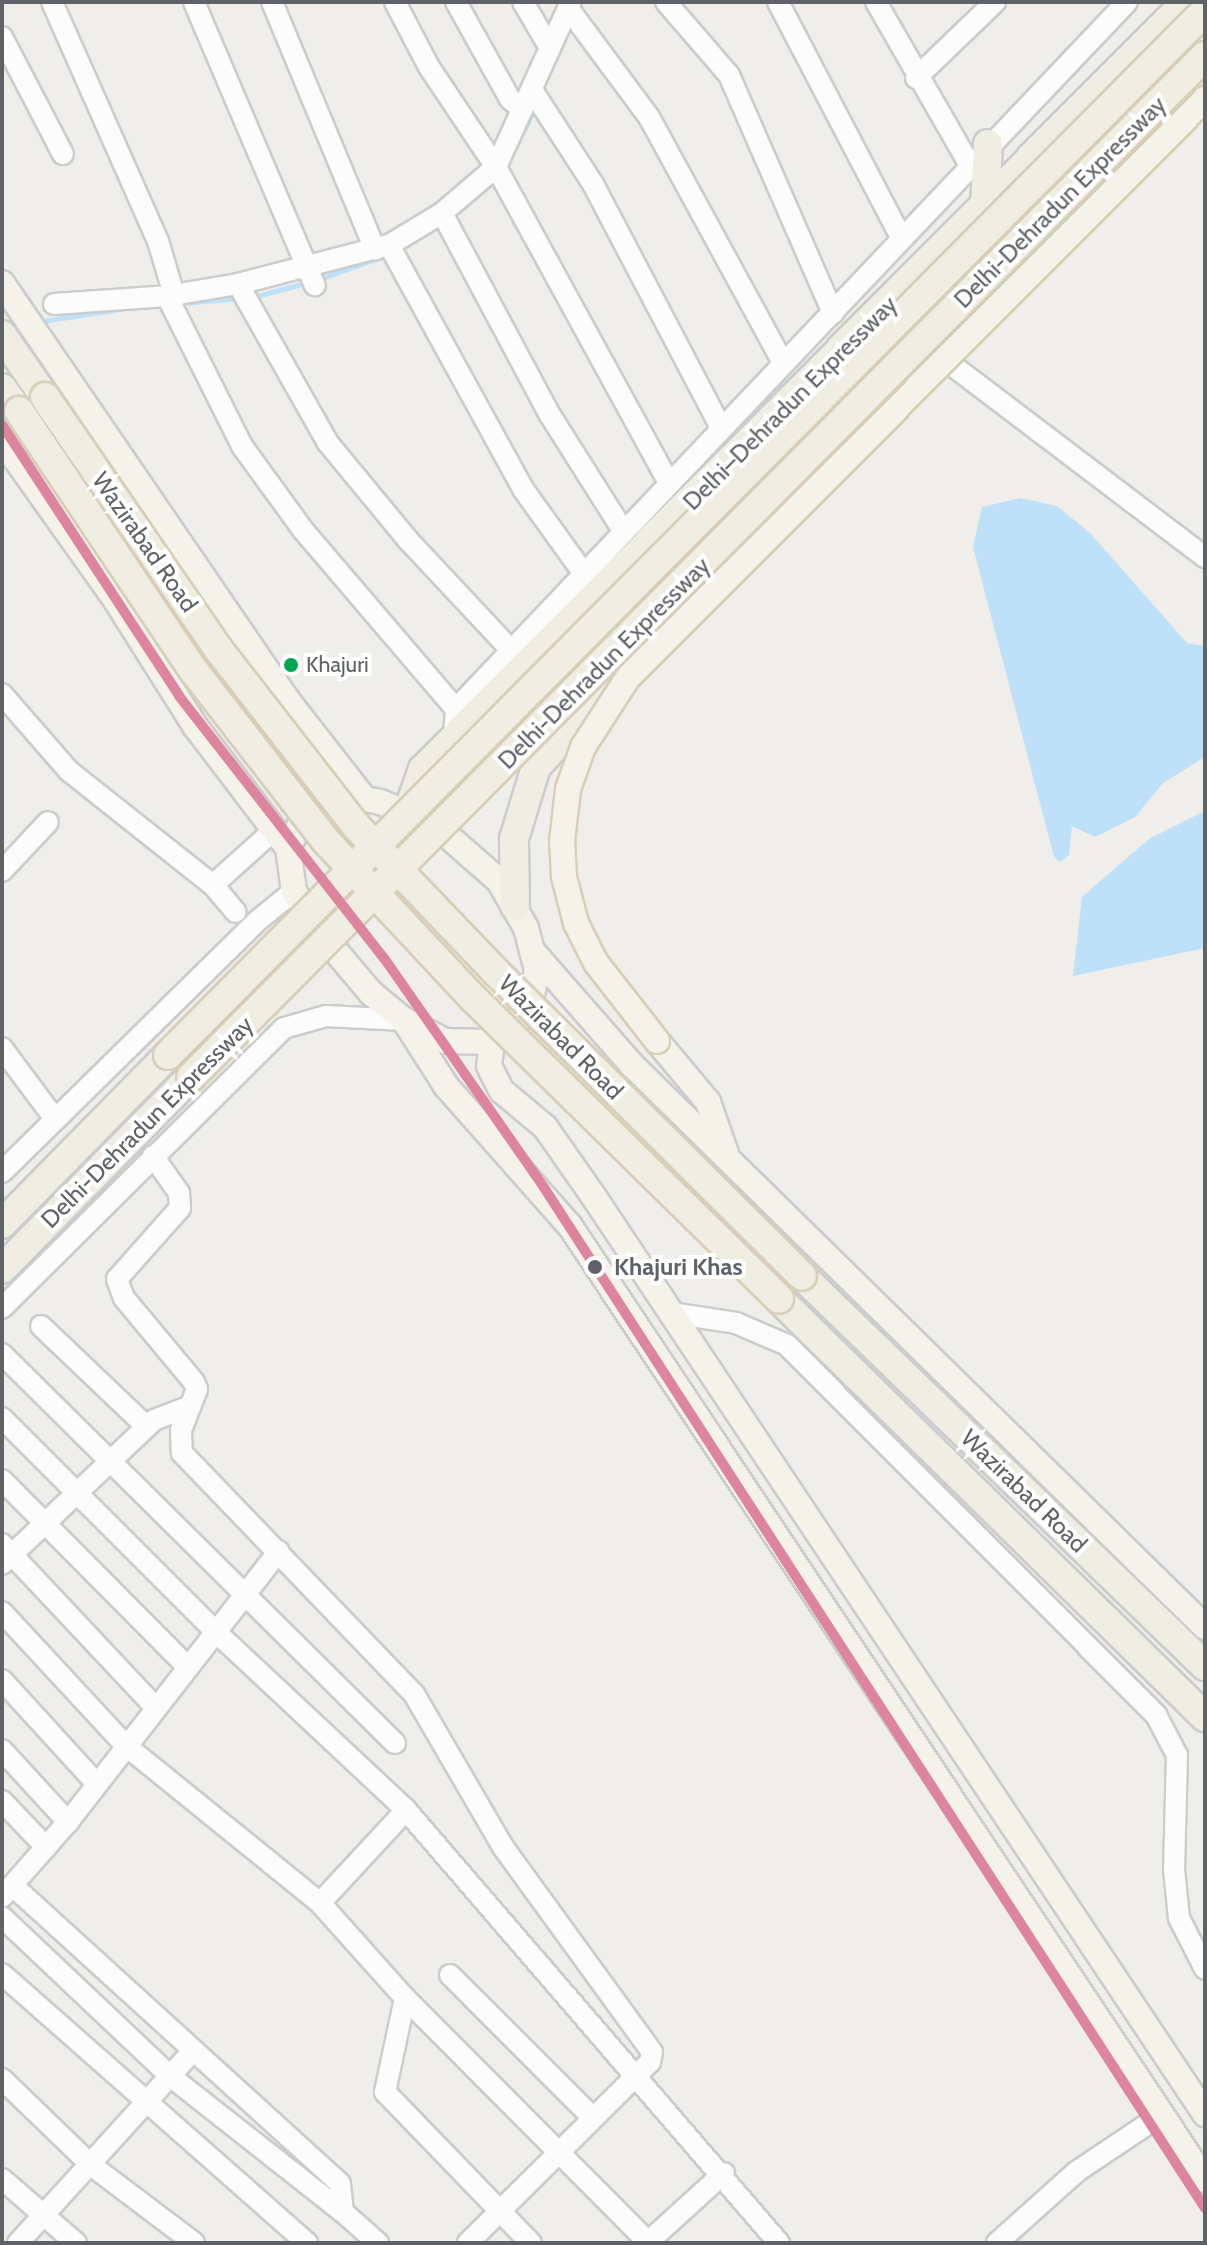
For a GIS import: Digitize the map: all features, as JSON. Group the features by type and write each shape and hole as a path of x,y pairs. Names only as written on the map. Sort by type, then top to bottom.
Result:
{"highway":[{"name":"Delhi–Dehradun Expressway","path":"408,811 423,769 1186,2"},
{"name":"Delhi-Dehradun Expressway","path":"2,1224 1205,11"},
{"name":"Delhi-Dehradun Expressway","path":"2,1269 1205,56"},
{"path":"515,906 514,839 536,767 724,565 1205,79"},
{"path":"978,154 985,207"},
{"name":"Wazirabad Road","path":"2,335 219,650 356,826 507,984 802,1276 1202,1663"},
{"name":"Wazirabad Road","path":"2,388 194,671 326,841 473,998 1205,1717"}],"main road":[{"path":"728,1158 708,1102 596,963 576,923 564,877 562,842 568,789 583,747 627,679 1205,99"},
{"name":"Wazirabad Road","path":"2,283 273,678 363,797"},
{"path":"2,440 115,599 189,715 281,839 294,891 342,962 404,1020 446,1086 570,1226 1205,2180"},
{"path":"189,715 188,690 207,667 250,662 273,678"},
{"path":"281,839 315,808 347,796 363,797 408,811 434,824 480,860 515,906 533,952 536,988 521,1021 492,1042 445,1041 404,1020"},
{"path":"533,952 631,1064 1205,1627"},
{"path":"492,1042 489,1066 502,1091 545,1127 1205,2114"}],"street":[{"path":"52,2 158,241 171,300 242,446 303,530 456,709"},
{"path":"194,2 311,276"},
{"path":"272,2 387,250 523,489 584,574"},
{"path":"395,2 429,67 498,172 669,483"},
{"path":"456,2 510,99 533,100"},
{"path":"523,2 550,48"},
{"path":"666,2 729,75 833,313"},
{"path":"778,2 902,239"},
{"path":"876,2 916,78 978,154"},
{"path":"916,78 995,2"},
{"path":"454,737 456,709 833,313 978,154 1127,2"},
{"path":"54,304 242,294 311,276 387,250 446,218 498,172 533,100 550,48 571,9 649,117 783,363"},
{"path":"2,37 63,154"},
{"path":"533,100 593,184 721,428"},
{"path":"446,218 550,415 624,532"},
{"path":"242,294 328,443 408,540 512,651"},
{"path":"936,353 1205,557"},
{"path":"2,694 69,771 213,885 236,912"},
{"path":"2,871 48,822"},
{"path":"213,885 281,839"},
{"path":"6,1160 55,1119 256,922 294,891"},
{"path":"2,1308 159,1164 284,1028 326,1016 404,1020"},
{"path":"2,1048 55,1119"},
{"path":"159,1164 179,1193 177,1216 117,1279 124,1298 194,1382 190,1406 181,1430 182,1453 398,1674 439,1729 503,1847 652,2052 651,2060 468,2243"},
{"path":"671,1313 748,1326 787,1345 1156,1715 1177,1755 1174,1869 1179,1918 1205,1969"},
{"path":"41,1326 147,1427"},
{"path":"2,1354 111,1461 183,1539 244,1594 395,1743"},
{"path":"156,1708 5,1554 45,1524 147,1427 190,1406"},
{"path":"2,1418 216,1632 406,1810 724,2173 779,2243"},
{"path":"2,1480 188,1667"},
{"path":"279,1551 68,1822 5,1894 192,2052 340,2184 343,2212"},
{"path":"2,1612 125,1745 320,1903 405,1998 559,2149 648,2243 724,2173"},
{"path":"2,1680 97,1784"},
{"path":"2,1750 68,1822"},
{"path":"2,1801 46,1847"},
{"path":"320,1903 406,1810"},
{"path":"2,1917 170,2076 378,2243"},
{"path":"2,1974 143,2103 307,2243"},
{"path":"450,1975 592,2117"},
{"path":"405,1998 383,2088 531,2243"},
{"path":"18,2243 192,2052"},
{"path":"2,2079 91,2165 194,2243"},
{"path":"997,2243 1076,2172 1161,2115"},
{"path":"2,2179 76,2243"}],"water":[{"path":"1020,498 1057,506 1090,533 1187,643 1205,646 1205,757 1163,783 1135,817 1095,837 1072,826 1069,855 1060,862 1054,857 973,547 982,507"},
{"path":"1205,811 1205,948 1073,976 1082,897 1149,839"}],"waterway":[{"path":"508,161 536,106"},
{"path":"458,212 487,187"},
{"path":"405,246 430,231"},
{"path":"319,279 381,257"},
{"path":"253,297 309,282"},
{"path":"182,303 239,298"},
{"path":"42,321 120,309"}],"transit line":[{"path":"2,425 179,696 384,958 543,1186 1205,2208"}],"place":[{"name":"Khajuri","path":"291,665"},
{"name":"Khajuri Khas","path":"595,1267"}]}
